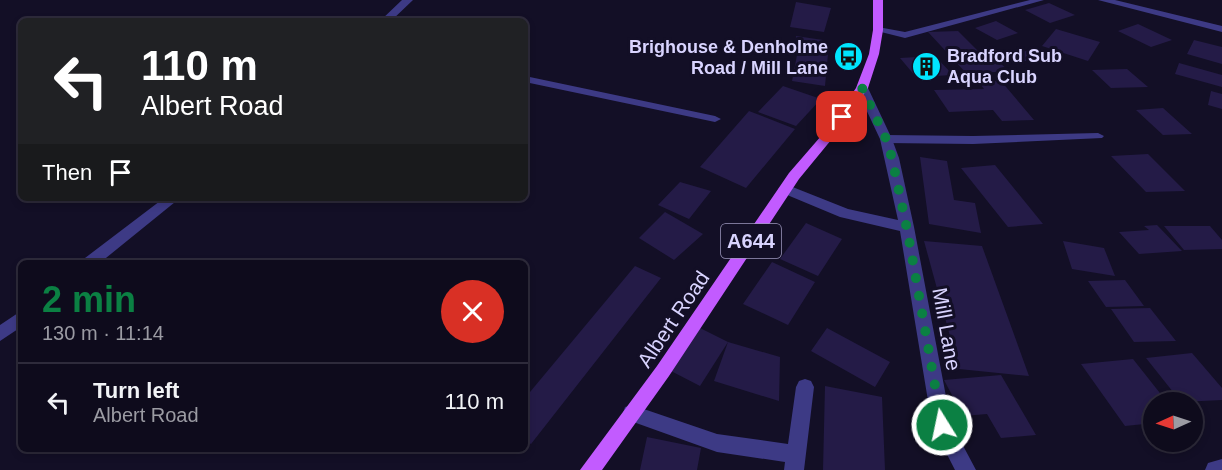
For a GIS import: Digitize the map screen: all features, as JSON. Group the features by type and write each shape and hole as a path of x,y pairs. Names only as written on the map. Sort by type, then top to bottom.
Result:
{"main road":[{"name":"Albert Road","path":"590,470 663,371 785,189 832,131 862,88 874,54 878,30 878,0"}],"street":[{"path":"388,18 408,0"},
{"path":"1103,0 1222,29"},
{"name":"Mill Lane","path":"862,88 886,139 907,227 942,425 966,470"},
{"path":"785,189 845,213 907,227"},
{"path":"94,260 169,201"},
{"path":"0,334 18,320"},
{"path":"632,413 717,443 794,462 805,387"},
{"path":"1215,470 1222,469"}],"lane":[{"path":"878,30 905,35 1040,0"},
{"path":"528,80 715,119"},
{"path":"886,139 973,140 1098,136"}],"building":[{"path":"796,2 831,8 824,32 790,27"},
{"path":"1049,3 1075,15 1050,23 1025,10"},
{"path":"996,21 1018,33 997,40 975,28"},
{"path":"1138,24 1172,40 1151,47 1118,31"},
{"path":"1056,29 1100,42 1088,61 1042,46"},
{"path":"958,31 981,54 1027,51 1038,60 1000,63 1009,71 967,74 928,32"},
{"path":"796,36 823,40 823,52 795,48"},
{"path":"1194,40 1222,47 1222,64 1187,54"},
{"path":"798,50 828,54 825,86 792,81"},
{"name":"Bradford Sub Aqua Club","path":"935,56 953,75 916,77 900,58"},
{"path":"1179,63 1222,75 1222,87 1175,74"},
{"path":"1127,69 1148,87 1111,88 1092,70"},
{"path":"978,81 1001,81 1034,120 1002,121 993,110 949,112 934,90 984,89"},
{"path":"783,86 821,99 796,126 758,112"},
{"path":"1211,91 1222,94 1222,109 1208,105"},
{"path":"1163,108 1192,134 1163,135 1136,110"},
{"path":"749,111 795,129 746,188 700,167"},
{"path":"1148,154 1185,191 1146,192 1111,156"},
{"path":"920,157 947,161 954,200 975,203 981,233 929,224"},
{"path":"995,165 1043,224 1008,227 961,168"},
{"path":"680,182 711,191 689,219 658,205"},
{"path":"665,212 703,234 674,260 639,238"},
{"path":"806,223 842,239 818,276 780,259"},
{"path":"1157,225 1182,251 1139,254 1119,232 1149,230 1144,226"},
{"path":"1164,226 1210,226 1222,240 1222,249 1184,250"},
{"path":"924,241 982,246 1029,376 959,369"},
{"path":"1063,241 1104,248 1115,276 1072,269"},
{"path":"772,262 815,282 788,325 743,304"},
{"path":"635,266 661,278 531,444 528,442 528,394"},
{"path":"1125,280 1144,306 1106,307 1088,281"},
{"path":"1150,308 1176,341 1134,342 1111,309"},
{"path":"700,328 728,342 700,386 671,371"},
{"path":"827,328 890,362 875,387 811,351"},
{"path":"728,342 780,357 779,401 714,381"},
{"path":"1192,353 1222,388 1222,400 1203,401 1203,392 1173,392 1146,358"},
{"path":"1133,359 1159,392 1143,392 1143,424 1125,426 1081,364"},
{"path":"1001,375 1036,435 1001,438 987,414 963,416 944,380"},
{"path":"825,386 882,397 885,470 823,470"},
{"path":"647,437 701,448 697,470 640,470"}],"place":[{"name":"Brighouse & Denholme Road / Mill Lane","path":"849,57"},
{"name":"Bradford Sub Aqua Club","path":"926,66"}],"route":[{"path":"842,117 862,88 886,139 892,158 942,425"}]}
